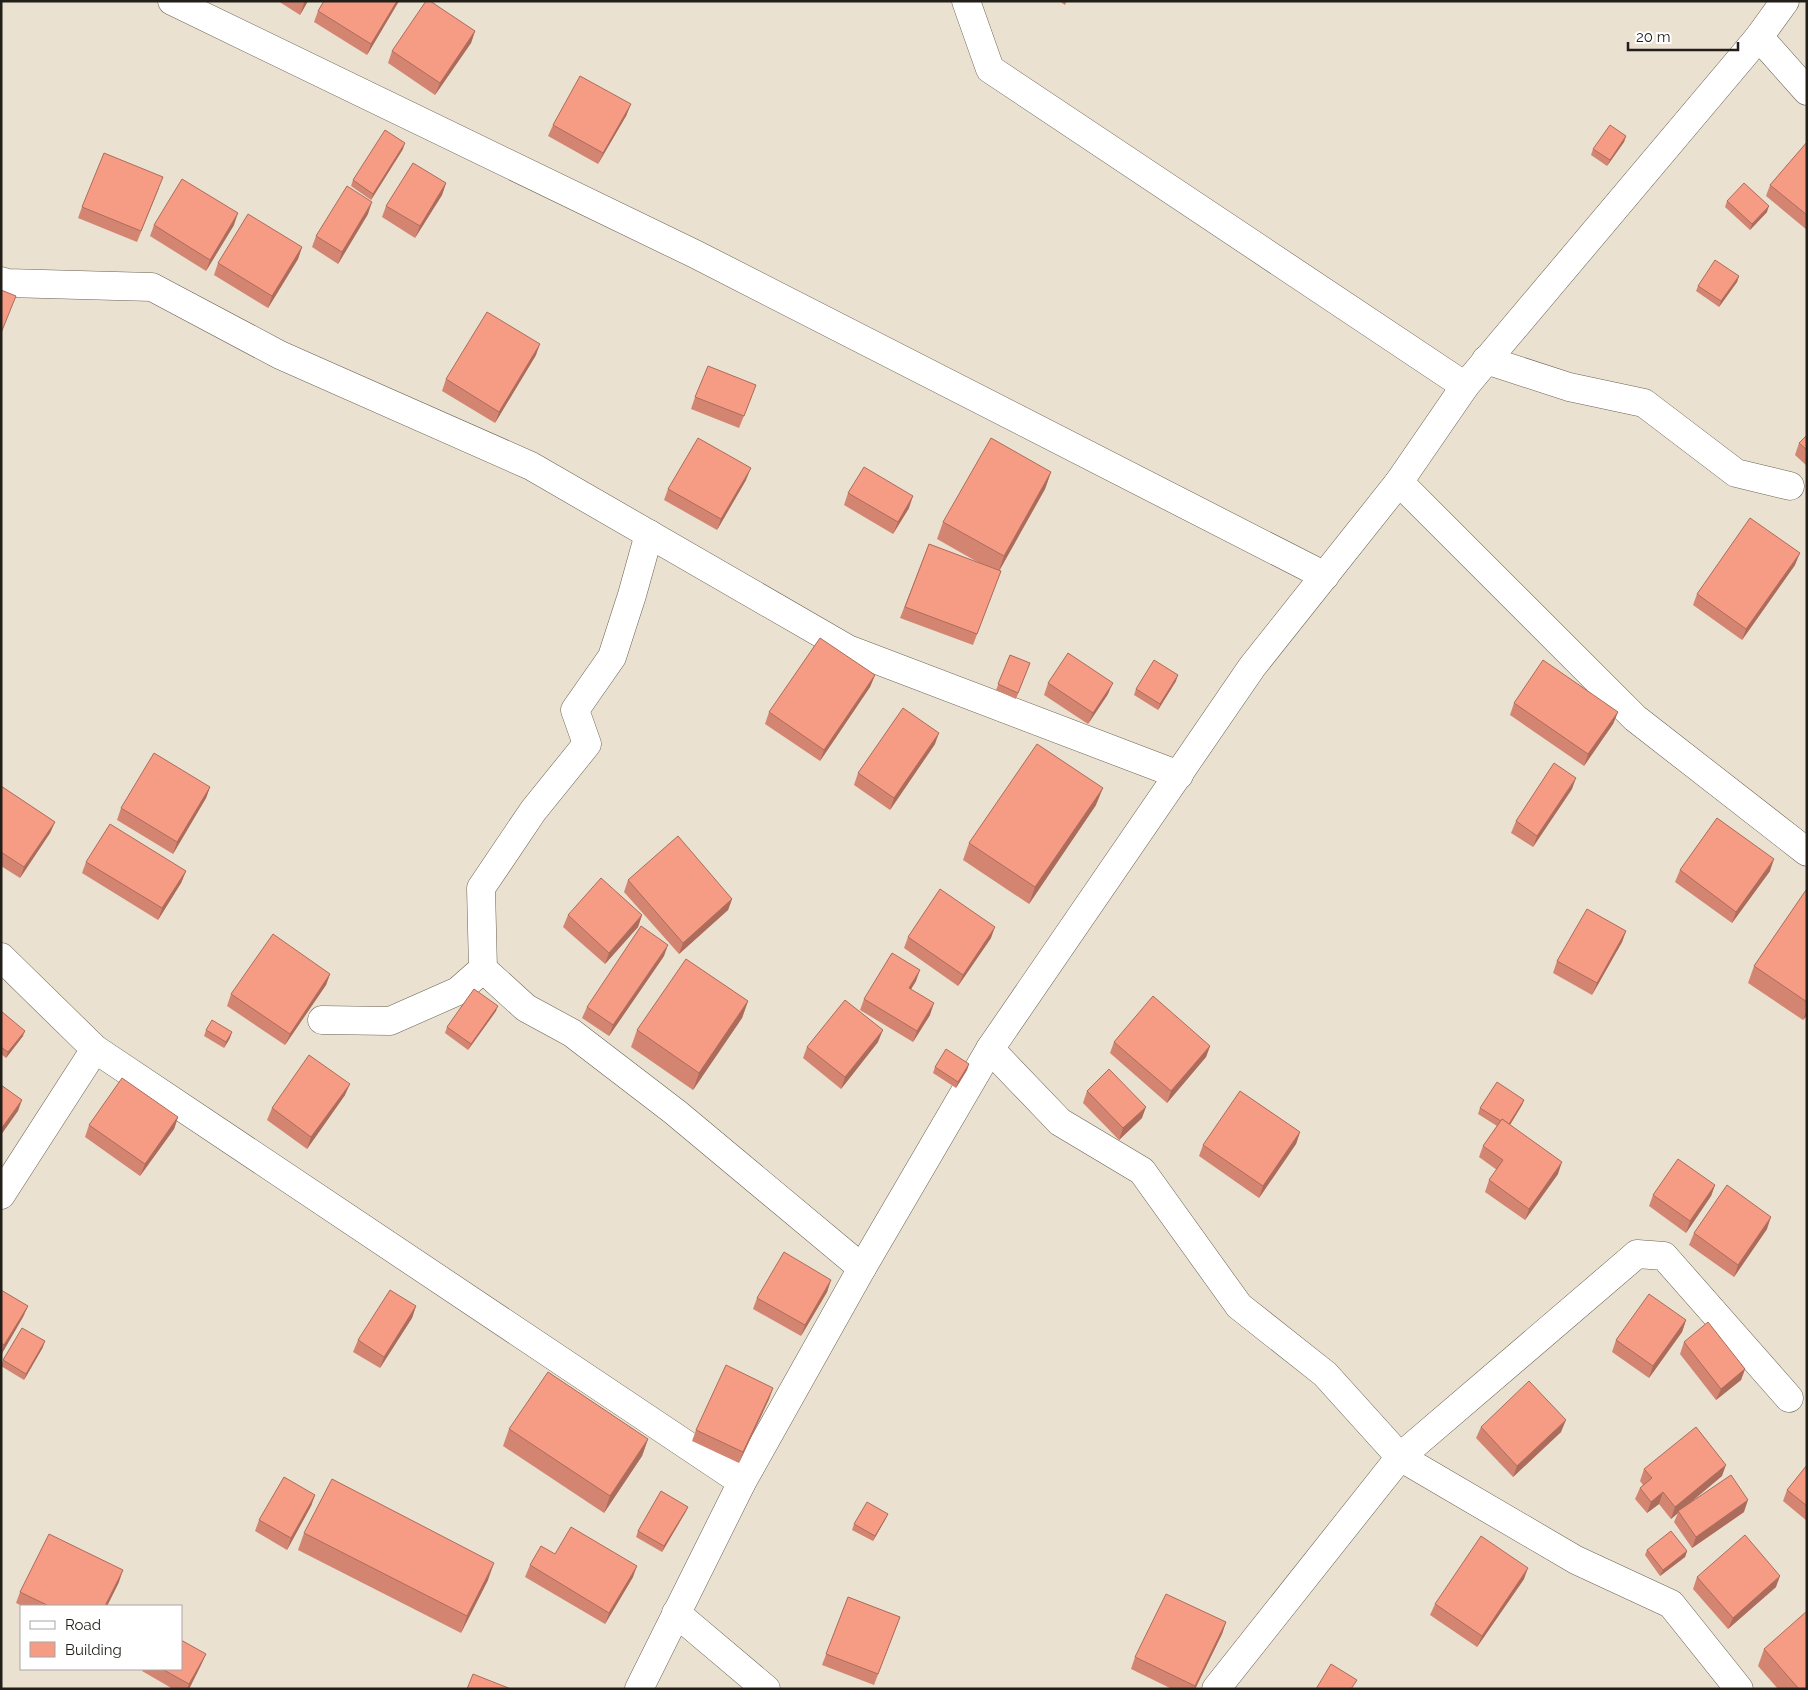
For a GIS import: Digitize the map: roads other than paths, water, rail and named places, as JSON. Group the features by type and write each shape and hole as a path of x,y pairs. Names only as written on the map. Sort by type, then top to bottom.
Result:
{"street":[{"path":"172,1 695,254 1325,576"},
{"path":"966,1 990,70 1465,386"},
{"path":"639,1689 742,1482 862,1268 990,1049 1252,667 1399,482 1465,386 1759,38 1785,1"},
{"path":"1759,38 1807,91"},
{"path":"1,281 7,283 152,287 280,355 531,466 848,649 1178,775"},
{"path":"1486,360 1569,387 1644,403 1736,473 1790,486"},
{"path":"1399,482 1635,718 1807,852"},
{"path":"649,534 612,657 575,710 587,744 533,811 481,888 483,969 526,1008 572,1033 675,1112 862,1268"},
{"path":"1,957 95,1049 742,1482"},
{"path":"322,1020 390,1021 458,991 483,969"},
{"path":"1,1196 95,1049"},
{"path":"990,1049 1060,1122 1142,1171 1239,1306 1324,1374 1400,1457 1576,1560 1671,1604 1739,1689"},
{"path":"1216,1689 1400,1457 1637,1254 1664,1256 1789,1398"},
{"path":"676,1613 766,1689"}]}
